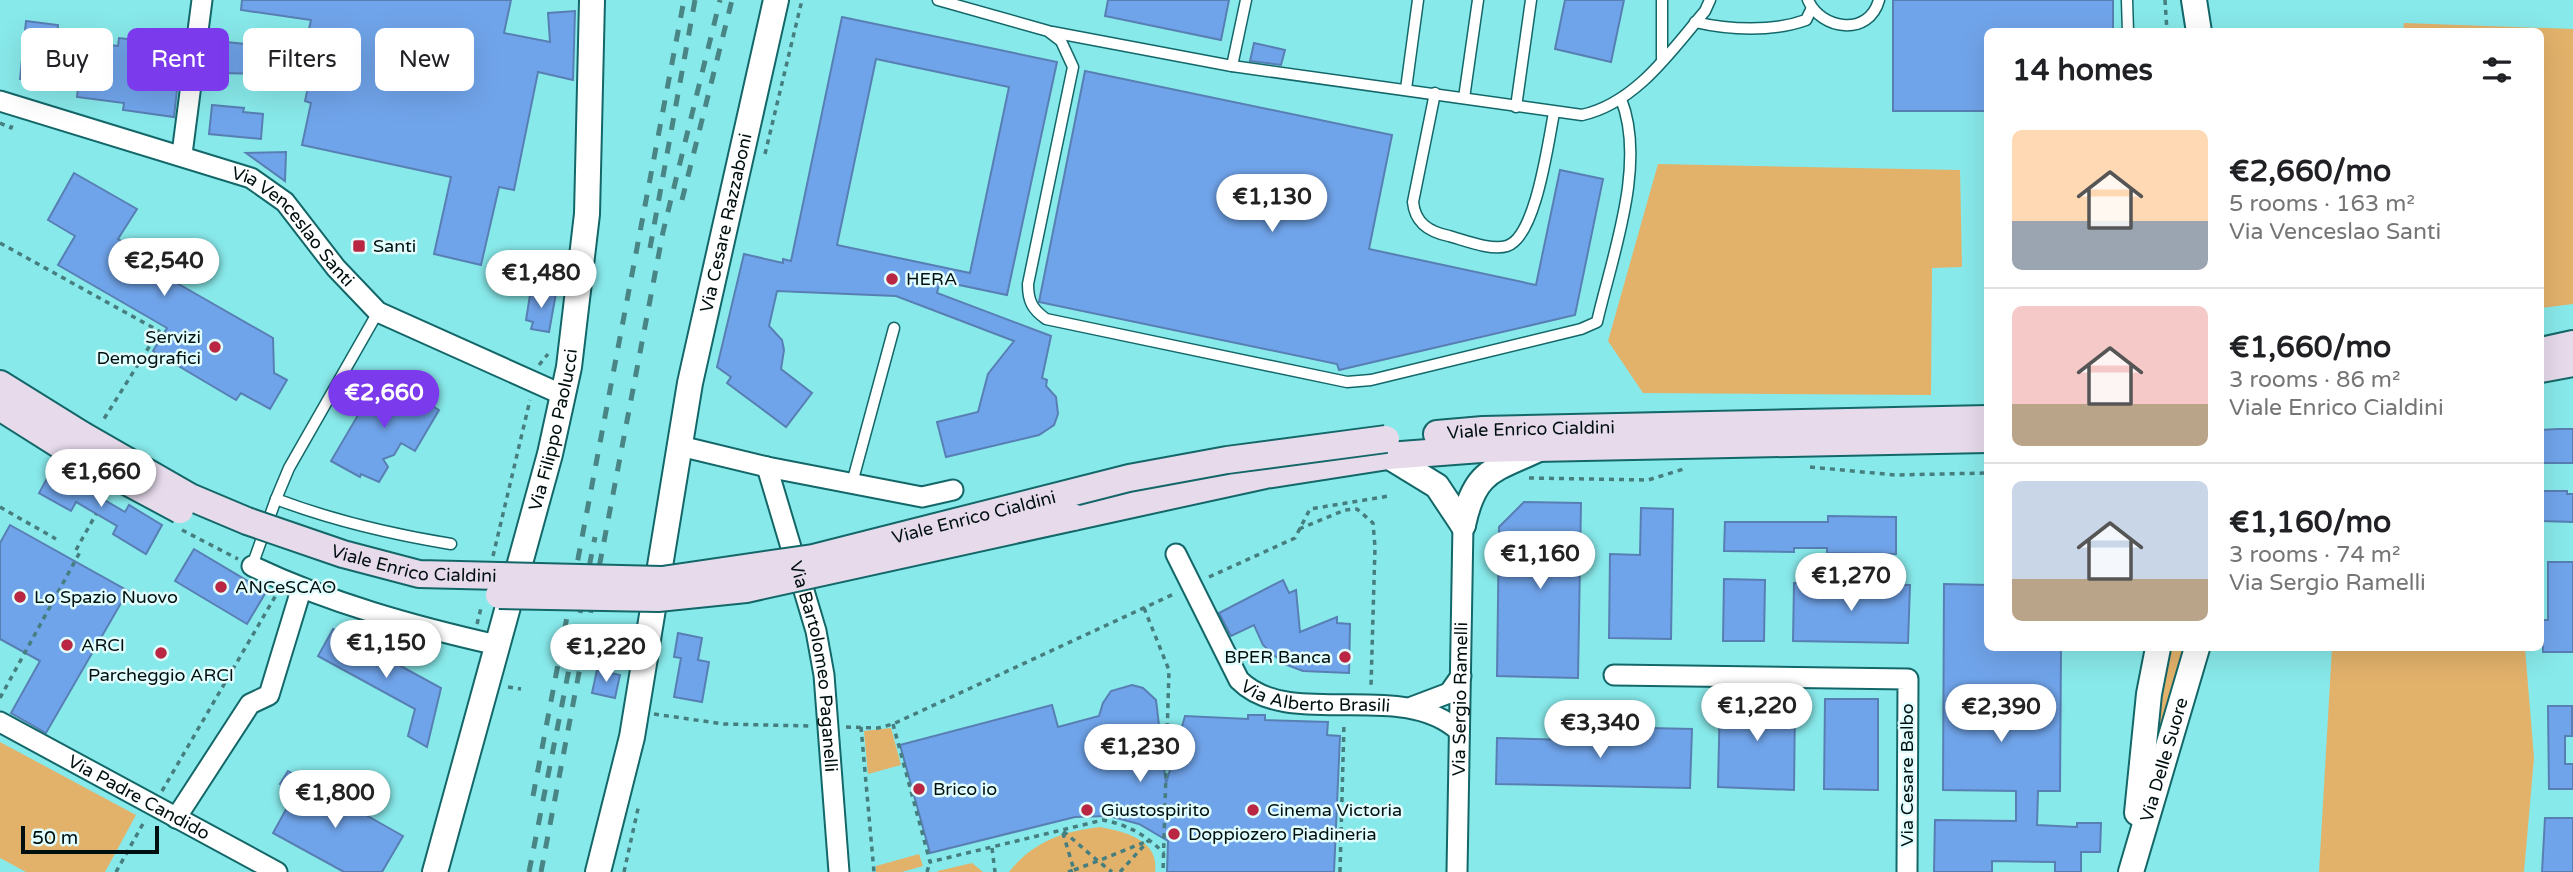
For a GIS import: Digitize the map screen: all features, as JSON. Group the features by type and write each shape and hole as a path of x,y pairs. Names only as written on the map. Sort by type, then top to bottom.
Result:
{"main road":[{"path":"2544,350 2573,344"},
{"path":"2544,368 2573,363"},
{"name":"Viale Enrico Cialdini","path":"0,384 84,436 176,508 243,538 335,570 415,591 562,599 658,598 746,589 1387,448 1483,430 1984,419"},
{"name":"Viale Enrico Cialdini","path":"0,407 84,436"},
{"name":"Viale Enrico Cialdini","path":"1387,448 1984,439"}],"street":[{"path":"182,154 202,0"},
{"name":"Via Filippo Paolucci","path":"435,872 485,642 563,395 587,214 592,0"},
{"name":"Via Cesare Razzaboni","path":"598,872 636,711 690,383 776,0"},
{"path":"2194,0 2198,28"},
{"name":"Via Venceslao Santi","path":"0,101 182,154 251,178 268,187 285,202 337,268 378,312 563,395"},
{"path":"680,446 767,467 922,497 953,490"},
{"path":"1463,525 1468,503 1479,481 1542,447"},
{"path":"1387,448 1437,486 1463,525"},
{"name":"Via Bartolomeo Paganelli","path":"767,467 816,631 829,727 839,872"},
{"name":"Via Sergio Ramelli","path":"1457,872 1463,525"},
{"name":"Via Alberto Brasili","path":"1175,554 1239,680 1251,692 1276,700 1412,707 1451,724 1460,731"},
{"path":"252,566 293,586 485,642"},
{"path":"176,818 250,704 269,695 293,586"},
{"name":"Via Delle Suore","path":"2131,872 2149,694 2157,651"},
{"name":"Via Delle Suore","path":"2131,872 2196,651"},
{"name":"Via Cesare Balbo","path":"1614,675 1908,679 1907,872"},
{"name":"Via Alberto Brasili","path":"1412,707 1449,693 1461,677"},
{"name":"Via Padre Candido","path":"0,722 277,872"}],"lane":[{"path":"938,0 1048,31 1232,66 1582,115 1599,111 1621,99 1662,61 1710,0"},
{"path":"1232,66 1246,0"},
{"path":"1406,89 1418,0"},
{"path":"1464,98 1478,0"},
{"path":"1516,107 1531,0"},
{"path":"1662,0 1662,61"},
{"path":"1810,4 1825,21 1842,26 1863,21 1877,8 1878,0"},
{"path":"2127,0 2128,28"},
{"path":"1695,22 1718,28 1795,24 1806,20 1810,4"},
{"path":"1048,31 1061,41 1073,67 1028,284 1030,303 1037,313 1046,319 1347,382 1371,380 1581,329 1597,322 1630,169 1628,122 1621,99"},
{"path":"1435,93 1413,202 1417,218 1435,233 1498,247 1513,243 1528,224 1554,113"},
{"path":"252,566 289,468 378,312"},
{"path":"852,483 894,328"},
{"path":"276,499 329,519 383,533 451,544"}],"path":[{"path":"2165,0 2167,28"},
{"path":"0,243 28,256 159,331 84,436"},
{"path":"493,556 540,359 548,353"},
{"path":"1518,478 1648,480 1694,466"},
{"path":"1798,467 1895,475 1984,473"},
{"path":"636,711 724,724 829,727 892,724 1295,538 1310,509 1389,496"},
{"path":"0,507 56,539"},
{"path":"1300,529 1345,510 1357,509 1373,523 1376,547 1370,705"},
{"path":"0,698 96,514"},
{"path":"116,872 154,806 293,586"},
{"path":"484,597 485,642"},
{"path":"1144,608 1169,670 1163,872"},
{"path":"1340,872 1344,720 1350,721"},
{"path":"892,724 930,862 927,872"},
{"path":"861,727 874,872"},
{"path":"930,862 1103,820 1120,823 1150,840 1164,853"},
{"path":"1062,830 1112,872"},
{"path":"1062,830 1074,871"},
{"path":"1068,872 1150,840"},
{"path":"1120,872 1150,840"},
{"path":"992,848 997,871"}],"shaded area":[{"path":"2404,23 2573,29 2573,304 2544,308 2544,28 2403,28"},
{"path":"1658,164 1960,170 1962,267 1932,268 1931,395 1643,393 1608,341"},
{"path":"2170,651 2185,651 2158,756 2151,755"},
{"path":"2332,651 2525,651 2534,758 2524,872 2319,872"},
{"path":"891,728 901,765 868,774 864,731"},
{"path":"0,742 136,815 105,872 26,872 0,858"},
{"path":"1100,827 1139,839 1152,852 1155,872 1009,872 1028,853 1050,840"},
{"path":"919,854 923,866 902,872 876,872 876,866"},
{"path":"972,863 983,872 937,872 938,871"}],"building":[{"path":"242,0 511,0 504,33 550,42 548,13 575,11 573,80 538,72 514,190 499,187 481,265 434,254 451,177 302,145 311,103 305,101 307,91 361,91 361,28 309,28 311,20 241,10"},
{"path":"1108,0 1229,0 1221,40 1105,16"},
{"path":"1565,0 1624,0 1611,62 1555,49"},
{"path":"1893,0 2113,0 2113,28 1984,28 1984,111 1893,111"},
{"path":"842,17 1057,62 1007,295 940,281 937,293 1051,336 1042,378 1047,380 1046,386 1056,397 1058,414 1054,425 1039,435 946,457 937,422 978,412 988,374 1014,341 896,296 777,291 769,326 782,340 784,350 781,369 812,393 786,427 727,383 731,377 717,367 744,254 783,263 783,259 791,261","holes":["876,59 1009,87 970,273 837,245"]},
{"path":"26,21 58,25 58,28 25,28"},
{"path":"119,38 127,39 127,91 177,91 174,117 123,110 124,103 77,97 78,91 113,91 113,45 118,46"},
{"path":"229,42 243,44 243,73 229,73"},
{"path":"1254,43 1285,50 1281,65 1250,61"},
{"path":"1085,71 1392,135 1369,249 1536,285 1560,170 1603,179 1575,315 1339,370 1337,364 1039,302"},
{"path":"212,105 244,108 243,112 263,114 261,139 209,134"},
{"path":"286,152 285,181 246,153"},
{"path":"74,173 137,209 118,239 172,271 168,278 273,338 274,373 287,380 270,409 241,393 236,400 153,351 167,328 58,265 75,236 48,220"},
{"path":"531,289 556,293 549,332 531,329 533,322 526,320"},
{"path":"381,376 439,410 415,451 401,443 394,455 383,459 388,467 379,482 361,474 360,477 331,461"},
{"path":"2573,429 2573,463 2544,463 2544,430"},
{"path":"55,464 87,482 84,488 125,512 129,505 162,525 146,554 113,534 117,526 76,502 71,511 39,493"},
{"path":"2544,491 2567,491 2567,494 2573,494 2573,522 2544,521"},
{"path":"1524,502 1581,503 1578,678 1497,676 1499,527"},
{"path":"1641,508 1673,509 1671,639 1609,638 1610,554 1640,555"},
{"path":"1828,516 1896,517 1896,554 1827,553 1827,548 1794,548 1794,552 1724,551 1725,522 1828,522"},
{"path":"10,525 128,591 46,733 11,713 40,661 0,639 0,543"},
{"name":"ANCeSCAO","path":"194,549 266,592 247,624 175,581"},
{"path":"2548,562 2573,562 2573,652 2543,652 2544,620 2548,620"},
{"path":"1724,579 1765,580 1764,641 1723,641"},
{"path":"1283,580 1289,593 1296,590 1300,632 1337,617 1337,623 1350,624 1349,673 1303,671 1284,664 1263,645 1254,625 1231,636 1219,613"},
{"path":"1794,583 1910,585 1908,643 1793,641"},
{"path":"1944,584 1984,585 1984,651 2061,651 2060,791 2038,791 2037,825 2077,827 2077,823 2101,823 2100,852 2081,852 2081,872 2055,872 2055,862 1992,861 1992,872 1934,872 1935,820 2016,821 2016,791 1943,790"},
{"path":"333,629 441,688 427,747 408,736 415,709 318,656"},
{"path":"678,633 702,638 698,660 709,662 702,702 674,697 681,658 674,657"},
{"path":"597,670 620,675 615,698 592,693"},
{"path":"1132,685 1143,688 1156,700 1166,784 1185,716 1248,719 1248,715 1265,715 1265,720 1328,722 1327,735 1340,736 1334,872 1167,872 1168,841 1139,824 1109,816 1075,817 930,853 900,745 1052,705 1058,727 1099,716 1111,691"},
{"path":"1720,697 1795,699 1794,790 1718,787"},
{"path":"1825,699 1878,699 1878,790 1824,789"},
{"path":"2548,706 2572,706 2572,736 2565,736 2565,764 2573,764 2573,789 2549,789"},
{"path":"1607,727 1692,729 1690,788 1496,784 1497,738 1607,741"},
{"path":"288,771 403,836 382,872 344,872 273,833 295,793 280,784"},
{"path":"2545,818 2573,818 2573,872 2542,872"}],"railway":[{"path":"533,796 684,0"},
{"path":"650,248 695,0"},
{"path":"541,872 663,232 720,0"},
{"path":"682,200 732,0"},
{"path":"529,872 595,537"}],"place":[{"name":"Santi","path":"359,246"},
{"name":"HERA","path":"892,279"},
{"name":"Servizi Demografici","path":"215,347"},
{"name":"ANCeSCAO","path":"221,587"},
{"name":"Lo Spazio Nuovo","path":"20,597"},
{"name":"ARCI","path":"67,645"},
{"name":"Parcheggio ARCI","path":"161,653"},
{"name":"BPER Banca","path":"1345,657"},
{"name":"Brico io","path":"919,789"},
{"name":"Giustospirito","path":"1087,810"},
{"name":"Cinema Victoria","path":"1253,810"},
{"name":"Doppiozero Piadineria","path":"1174,834"}]}
